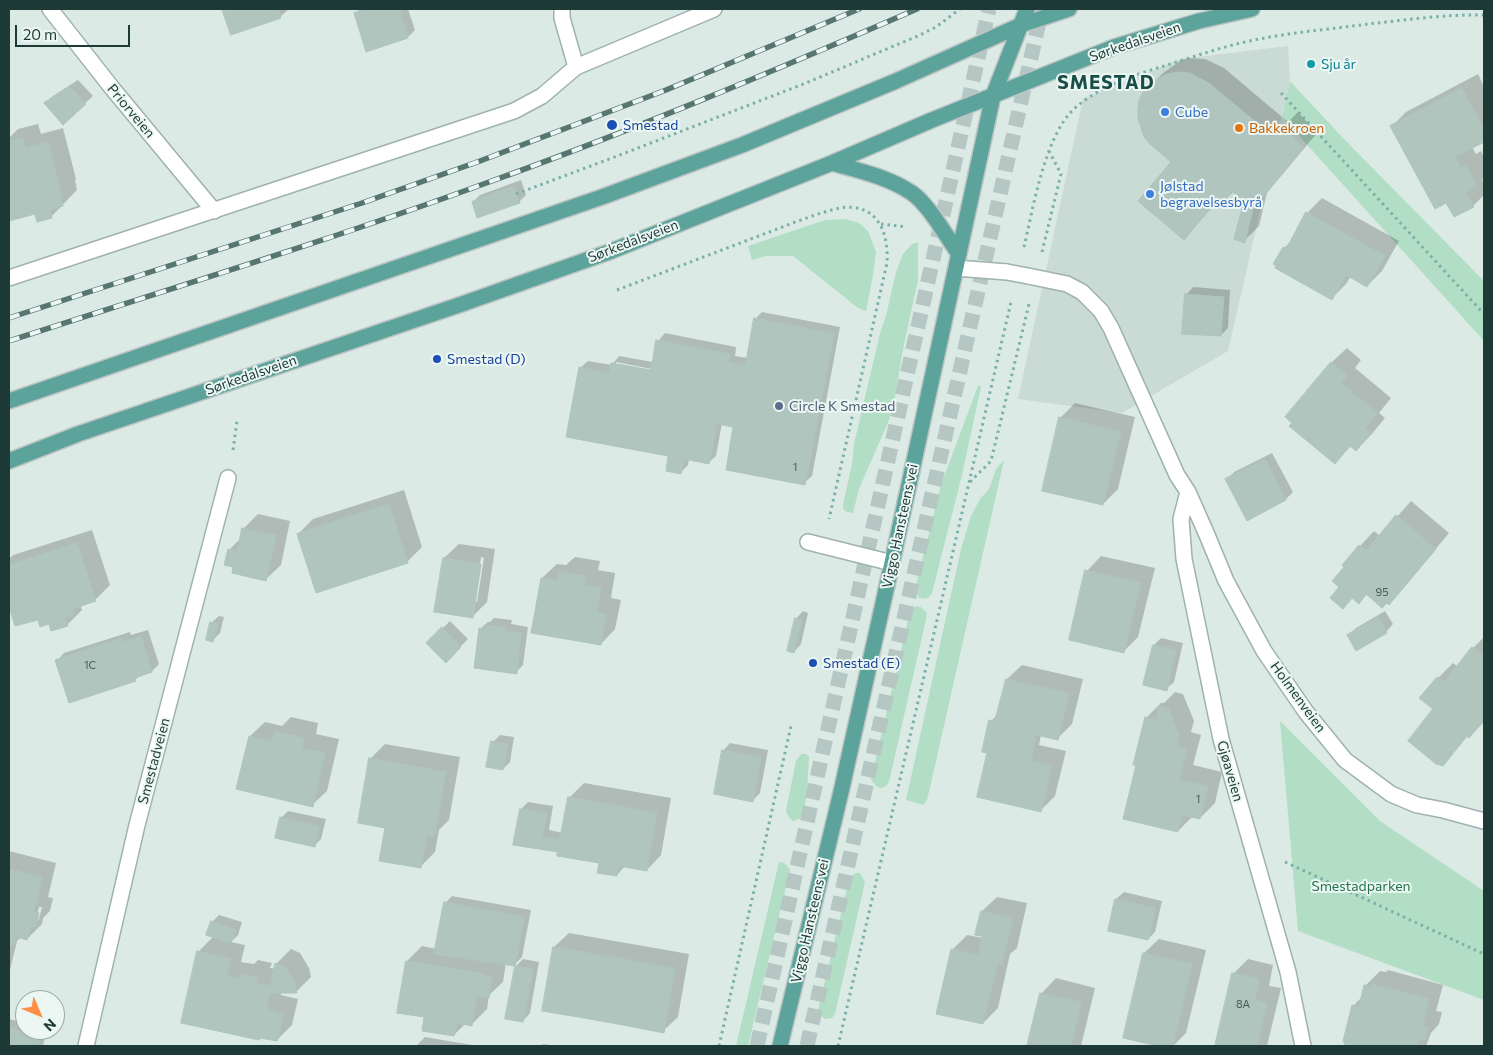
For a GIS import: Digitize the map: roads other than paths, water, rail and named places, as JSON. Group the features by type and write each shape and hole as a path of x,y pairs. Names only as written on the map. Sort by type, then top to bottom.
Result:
{"main road":[{"name":"Viggo Hansteens vei","path":"780,1046 841,792 993,96 1027,9"},
{"path":"9,401 602,197 760,137 896,81 1021,26 1069,9"},
{"name":"Sørkedalsveien","path":"9,461 78,434 462,304 609,252 1114,47 1199,21 1252,9"},
{"path":"832,163 880,176 912,194 929,211 958,261"}],"street":[{"name":"Priorveien","path":"50,9 112,88 214,211"},
{"path":"562,9 562,18 576,67"},
{"path":"9,278 514,111 542,96 576,67 714,9"},
{"name":"Holmenveien","path":"958,261 1067,284 1082,292 1101,311 1112,328 1177,475 1188,492 1208,535 1226,581 1264,651 1306,712 1345,760 1391,794 1417,805 1484,821"},
{"name":"Smestadveien","path":"86,1046 137,825 228,478"},
{"name":"Gjøaveien","path":"1188,492 1181,519 1184,559 1221,739 1288,972 1303,1046"},
{"path":"808,542 892,563"}],"tunnel":[{"path":"757,1046 989,9"},
{"path":"807,1046 1042,9"}],"railway":[{"path":"9,318 362,203 480,161 666,90 859,9"},
{"path":"9,341 310,244 489,182 597,142 704,99 917,9"}],"place":[{"name":"Sju år","path":"1311,64"},
{"name":"Cube","path":"1165,112"},
{"name":"Smestad","path":"612,125"},
{"name":"Bakkekroen","path":"1239,128"},
{"name":"Jølstad begravelsesbyrå","path":"1150,194"},
{"name":"Smestad (D)","path":"437,359"},
{"name":"Circle K Smestad","path":"779,406"},
{"name":"Smestad (E)","path":"813,663"}],"district":[{"name":"SMESTAD","path":"1106,83"}],"park label":[{"name":"Smestadparken","path":"1361,886"}]}
